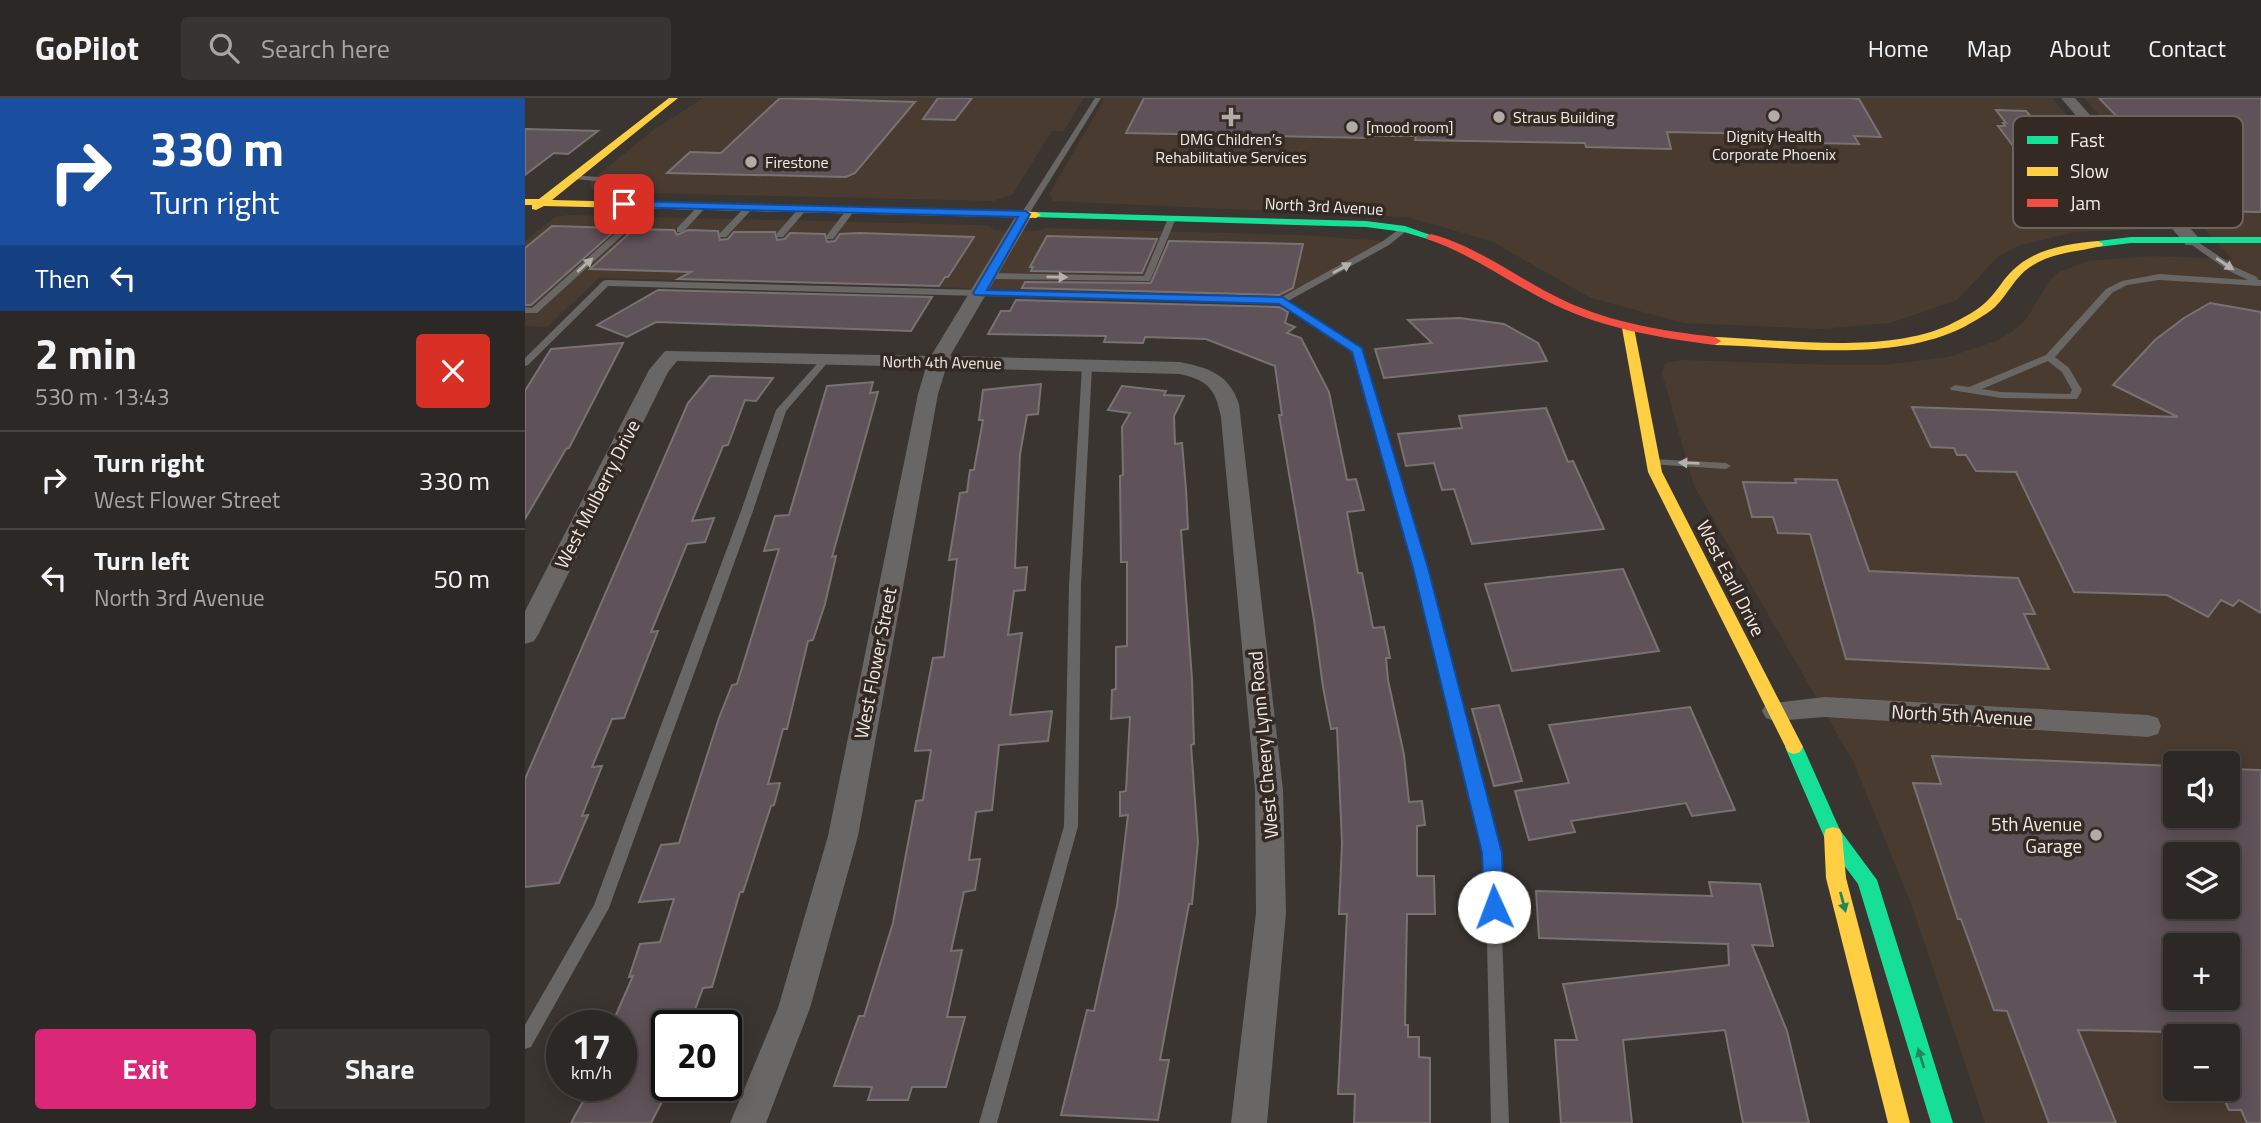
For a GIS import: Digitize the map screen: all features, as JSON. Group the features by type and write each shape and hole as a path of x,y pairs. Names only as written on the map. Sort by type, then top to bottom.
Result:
{"street":[{"path":"525,216 674,98"},
{"path":"2068,98 2084,116"},
{"name":"North 3rd Avenue","path":"525,202 1344,223 1405,229 1465,247 1560,303 1628,328 1714,341 1856,344 1909,341 1939,334 1966,321 1989,306 2019,271 2042,256 2066,247 2131,240 2261,240"},
{"name":"West Flower Street","path":"748,1123 794,1008 843,836 880,630 927,394 938,361 1025,214"},
{"path":"2181,228 2192,241"},
{"name":"North 3rd Avenue","path":"2192,241 2261,250"},
{"name":"West Earll Drive","path":"1628,328 1653,462 1663,491 1814,786 1833,835 1867,880 1941,1122"},
{"name":"North 4th Avenue","path":"672,355 1180,368 1211,374"},
{"name":"West Mulberry Drive","path":"525,635 659,370 672,355"},
{"name":"West Cheery Lynn Road","path":"1211,374 1227,392 1231,417 1269,790 1271,913 1249,1123"},
{"name":"North 5th Avenue","path":"1775,712 1825,707 2148,726"},
{"name":"West Earll Drive","path":"1833,835 1836,877 1899,1123"},
{"path":"1882,1054 1889,1123"}],"lane":[{"path":"1025,214 1098,98"},
{"path":"575,177 610,177 623,181 596,204"},
{"path":"529,311 652,205"},
{"path":"680,230 703,206"},
{"path":"723,235 750,208"},
{"path":"780,235 803,209"},
{"path":"830,237 851,210"},
{"path":"989,276 1147,279 1172,218"},
{"path":"1282,301 1405,229"},
{"path":"2192,241 2232,270 2261,282"},
{"path":"624,284 637,270"},
{"path":"675,285 687,272"},
{"path":"1969,391 2049,357 2109,291 2125,284 2159,277 2261,282"},
{"path":"525,363 606,283 744,284 1282,301 1357,350 1421,568 1492,853 1500,1123"},
{"path":"1955,388 2073,397 2077,390 2066,370 2049,357"},
{"path":"525,1041 601,908 747,511 781,410 826,359"},
{"path":"988,1123 1070,826 1075,585 1087,366"},
{"path":"1653,462 1726,466"}],"shaded area":[{"path":"703,98 1084,98 1064,131 1052,131 1012,195 993,201 606,192 590,188 591,181 652,131"},
{"path":"1105,98 2052,98 2067,116 2013,116 2013,228 2157,228 2075,232 2018,246 1998,257 1957,300 1890,323 1822,329 1684,323 1591,298 1491,241 1407,217 1053,201 1049,194"},
{"path":"2084,98 2261,98 2261,1123 1985,1123 1912,906 1854,763 1694,486 1662,373 1665,363 1683,360 1884,365 1948,357 1996,341 2013,331 2027,318 2049,281 2059,272 2088,261 2151,256 2232,259 2204,228 2243,228 2243,116 2101,116"},
{"path":"569,215 978,225 990,226 994,230 1036,231 1046,228 1300,235 1384,241 1289,297 599,278 547,327 525,326 525,241 555,217"}],"building":[{"path":"780,98 915,102 855,173 846,177 667,173 690,152 721,153"},
{"path":"938,98 972,98 955,120 923,119"},
{"path":"1144,98 1850,98 1859,99 1881,137 1854,136 1859,144 1815,143 1811,135 1667,132 1671,149 1586,147 1585,143 1415,140 1416,136 1372,138 1126,133"},
{"path":"2099,98 2261,98 2261,212 2243,212 2243,116 2116,116"},
{"path":"1996,110 2026,111 2031,116 2013,116 2013,146 1998,126 2005,126 2003,123 2006,123"},
{"path":"525,129 598,131 568,154 554,153 525,175"},
{"path":"552,226 618,228 531,305 525,305 525,248"},
{"path":"634,229 674,230 677,235 688,230 718,231 720,240 728,239 734,232 775,232 777,240 785,239 790,233 825,234 827,242 835,241 840,234 860,233 974,237 939,286 678,279 691,272 590,269"},
{"path":"1047,236 1157,239 1142,273 1031,271 1033,267 1030,267"},
{"path":"1169,241 1303,244 1293,288 1279,295 1022,288 1025,282 1151,283"},
{"path":"658,290 932,297 911,331 656,322 627,337 597,325"},
{"path":"1016,300 1279,307 1288,312 1285,323 1295,327 1287,333 1301,338 1329,392 1347,480 1356,479 1364,510 1347,512 1358,573 1362,573 1373,628 1384,627 1390,658 1386,658 1388,680 1404,755 1409,802 1422,801 1425,825 1417,826 1417,876 1434,876 1435,914 1407,914 1405,1025 1408,1025 1408,1037 1419,1037 1419,1057 1430,1058 1430,1123 1354,1123 1355,1094 1338,1094 1347,914 1339,914 1342,843 1337,728 1331,729 1323,687 1279,415 1282,415 1275,366 1206,339 1145,337 1143,343 1104,342 1106,336 988,334 1001,311 1010,311"},
{"path":"2210,303 2261,312 2261,613 2239,600 2233,606 2221,600 2208,617 2167,595 2074,592 2016,472 1976,471 1966,455 1957,455 1954,448 1931,447 1912,407 2178,417 2113,385 2155,340"},
{"path":"1460,318 1504,324 1538,343 1547,361 1384,378 1375,349 1432,343 1408,320"},
{"path":"623,343 569,448 525,519 525,391 551,349"},
{"path":"710,376 773,378 756,401 745,400 728,445 723,446 692,521 714,518 705,542 687,544 651,632 658,631 624,718 612,719 592,767 602,766 582,816 588,815 559,883 525,887 525,779 688,403"},
{"path":"873,382 870,393 878,392 832,557 836,556 825,604 813,640 808,641 787,729 783,729 768,784 780,783 774,805 771,806 743,892 740,892 712,987 703,988 695,1010 651,1010 651,1101 662,1101 651,1123 571,1123 583,1101 637,1101 637,1010 618,1010 633,976 629,977 640,944 660,942 674,899 639,902 661,845 679,843 719,718 732,685 737,684 779,549 764,551 775,516 789,515 827,386"},
{"path":"1041,384 1038,414 1027,415 1020,454 1015,568 1027,567 1025,590 1014,591 1008,635 1022,633 1010,715 1052,711 1048,741 999,745 992,810 976,812 969,860 980,859 975,890 964,892 951,951 962,950 947,1017 965,1017 946,1087 912,1087 908,1100 868,1100 872,1087 834,1086 859,1016 864,1016 893,923 916,801 923,800 931,750 915,751 933,658 944,657 957,559 949,560 960,493 967,492 970,470 974,470 983,420 979,420 983,390"},
{"path":"1122,386 1166,391 1164,395 1184,396 1174,416 1175,444 1182,443 1186,489 1188,529 1181,530 1192,679 1194,744 1191,745 1198,842 1192,904 1189,904 1160,1060 1169,1060 1158,1120 1061,1115 1087,1010 1094,1011 1117,906 1128,815 1120,816 1120,792 1126,791 1130,717 1111,719 1112,690 1116,689 1116,647 1127,646 1127,562 1121,562 1120,476 1123,475 1122,427 1130,413 1108,410"},
{"path":"1546,408 1568,462 1573,461 1604,529 1472,544 1454,489 1442,490 1434,463 1406,466 1398,434 1462,428 1459,416"},
{"path":"1795,479 1837,480 1869,571 2018,578 2035,614 2024,614 2049,669 1846,659 1810,534 1778,533 1773,517 1752,517 1743,482 1796,483"},
{"path":"1623,569 1659,651 1512,671 1485,584"},
{"path":"1499,705 1522,781 1494,786 1472,709"},
{"path":"1690,707 1735,810 1692,816 1686,803 1571,821 1575,832 1529,840 1515,791 1569,783 1549,725"},
{"name":"5th Avenue Garage","path":"1932,756 2163,766 2163,828 2240,828 2240,769 2261,770 2261,1123 2247,1123 2241,1110 2229,1110 2225,1101 2240,1101 2240,1024 2163,1024 2163,1032 2078,1030 2116,1123 2049,1123 2007,1011 1994,1010 1961,919 1958,919 1913,783 1941,784"},
{"path":"1709,882 1760,884 1773,946 1752,945 1787,1031 1809,1123 1743,1123 1725,1030 1623,1040 1632,1123 1561,1123 1555,1040 1577,1040 1563,984 1729,965 1728,944 1539,938 1536,891 1712,896"}],"traffic: fast":[{"path":"1036,215 1366,224 1405,229 1431,237"},
{"path":"2098,244 2131,240 2261,240"},
{"path":"1794,747 1833,835 1867,880 1942,1123"}],"traffic: slow":[{"path":"536,207 674,98"},
{"path":"525,202 1036,215"},
{"path":"1715,341 1862,345 1918,339 1940,333 1980,312 1995,300 2018,271 2036,259 2066,249 2098,244"},
{"path":"1628,328 1655,472 1794,747"},
{"path":"1833,835 1836,878 1899,1123"}],"traffic: jam":[{"path":"1431,237 1466,250 1559,303 1597,318 1675,336 1715,341"}],"place":[{"name":"Dignity Health Corporate Phoenix","path":"1774,116"},
{"name":"DMG Children’s Rehabilitative Services","path":"1231,117"},
{"name":"Straus Building","path":"1499,117"},
{"name":"[mood room]","path":"1352,127"},
{"name":"Firestone","path":"751,162"},
{"name":"5th Avenue Garage","path":"2096,835"}],"route":[{"path":"624,204 1025,214 979,293 1282,301 1357,350 1421,568 1492,853 1494,907"}]}
